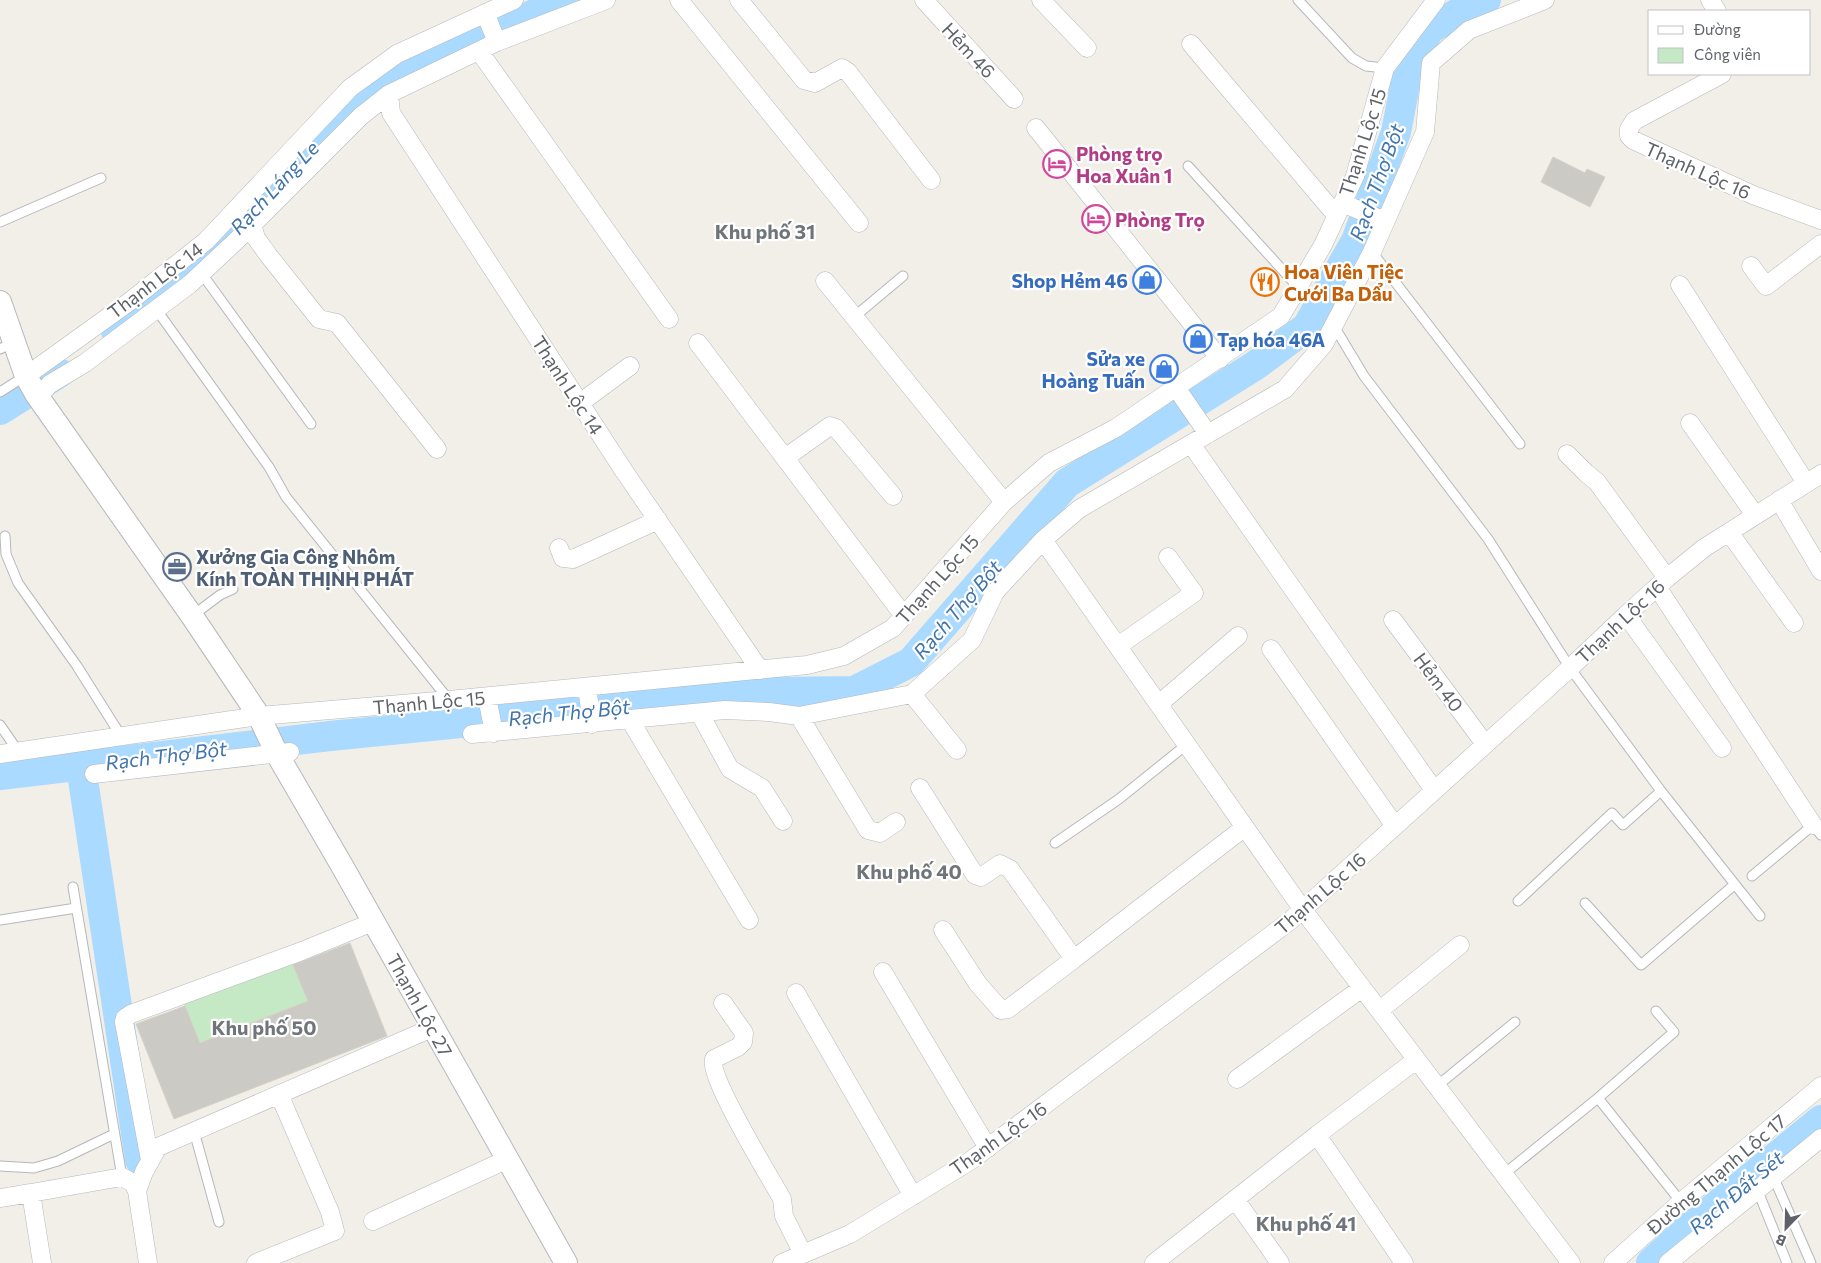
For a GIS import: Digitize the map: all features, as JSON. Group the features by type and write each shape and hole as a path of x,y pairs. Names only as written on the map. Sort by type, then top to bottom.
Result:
{"street":[{"name":"Thạnh Lộc 14","path":"33,389 129,302 206,241 350,88 397,54 514,0"},
{"name":"Thạnh Lộc 14","path":"33,389 50,384 85,362 202,274 361,116 389,94 497,42 606,0"},
{"path":"679,0 858,223"},
{"path":"740,0 804,80 815,83 842,68 848,72 930,180"},
{"path":"1041,0 1087,48"},
{"name":"Thạnh Lộc 15","path":"0,754 121,736 449,700 807,665 844,656 893,628 1004,502 1049,464 1116,428 1281,316 1322,245 1355,176 1385,68 1436,0"},
{"path":"957,750 912,694 972,640 995,592 1043,540 1079,509 1285,389 1324,344 1372,252 1425,132 1431,62 1469,30 1545,0"},
{"name":"Hẻm 46","path":"932,3 1014,99"},
{"path":"486,13 497,42"},
{"path":"1191,44 1339,209 1385,221"},
{"path":"479,51 669,319"},
{"name":"Thạnh Lộc 16","path":"1720,75 1634,121 1629,129 1629,136 1633,140 1754,195 1821,220"},
{"name":"Thạnh Lộc 14","path":"389,94 390,113 580,403 760,670"},
{"path":"1036,128 1220,359"},
{"path":"252,224 256,238 319,320 337,323 437,449"},
{"path":"1752,266 1766,286 1821,244"},
{"path":"825,280 1004,502"},
{"path":"1680,285 1806,483"},
{"name":"Thạnh Lộc 27","path":"0,302 7,345 33,389 192,616 280,751 432,1028 566,1263"},
{"path":"698,343 904,616"},
{"path":"580,403 630,366"},
{"path":"1177,388 1208,434"},
{"path":"1690,422 1755,515"},
{"path":"785,458 830,426 836,428 893,496"},
{"path":"1191,444 1434,790"},
{"path":"1567,454 1597,482 1662,582 1817,830"},
{"name":"Thạnh Lộc 16","path":"782,1263 850,1234 988,1148 1283,926 1570,668 1662,582 1704,548 1821,474"},
{"path":"1779,500 1821,571"},
{"path":"559,548 563,558 573,559 658,520"},
{"path":"1729,532 1794,623"},
{"path":"1043,540 1303,910 1572,1263"},
{"path":"1118,646 1194,593 1168,557"},
{"path":"1626,614 1722,748"},
{"name":"Hẻm 40","path":"1393,620 1485,744"},
{"path":"1159,704 1238,636"},
{"path":"1271,649 1395,826"},
{"path":"587,687 592,724"},
{"name":"Thạnh Lộc 15","path":"472,734 700,714 725,710 769,712 799,716 912,694"},
{"path":"487,697 494,733"},
{"path":"700,714 730,769 762,788 783,822"},
{"path":"799,716 868,830 880,833 896,822"},
{"path":"630,720 749,920"},
{"path":"94,774 280,751"},
{"path":"920,788 975,876 981,877 1000,864 1010,869 1074,959"},
{"path":"944,930 978,984 1001,1010 1008,1009 1245,827"},
{"path":"150,1160 124,1022 125,1018 148,1007 302,951 373,922"},
{"path":"1380,1010 1460,945"},
{"path":"883,972 988,1148"},
{"path":"1237,1079 1362,988"},
{"path":"796,993 913,1196"},
{"path":"723,1003 744,1034 743,1042 738,1047 714,1059 715,1073 727,1101 782,1199 784,1216 803,1254"},
{"path":"137,1191 150,1160 158,1147 432,1028"},
{"path":"1154,1263 1317,1134 1416,1060"},
{"name":"Đường Thạnh Lộc 17","path":"1613,1263 1680,1202 1821,1086"},
{"path":"256,1263 335,1230 330,1212 279,1094"},
{"path":"1317,1134 1404,1263"},
{"path":"1669,1262 1772,1176 1821,1138"},
{"path":"373,1220 508,1159"},
{"path":"0,1198 122,1177 133,1183 137,1191 148,1263"},
{"path":"32,1193 42,1263"},
{"path":"1236,1199 1280,1263"}],"lane":[{"path":"1298,0 1352,58 1366,66 1385,68"},
{"path":"1188,166 1298,288"},
{"path":"0,222 100,178"},
{"path":"1372,252 1520,444"},
{"path":"202,274 311,424"},
{"path":"854,317 903,276"},
{"path":"156,309 269,467 286,497 449,700"},
{"path":"1334,326 1364,376 1488,539 1570,668 1661,791 1760,916"},
{"path":"0,392 33,389"},
{"path":"5,536 6,554 18,583 77,666 121,736"},
{"path":"192,616 220,594 233,589"},
{"path":"0,725 18,751"},
{"path":"1055,844 1119,799 1186,745"},
{"path":"1518,901 1612,813 1623,825 1661,791"},
{"path":"1752,876 1817,830"},
{"path":"1585,903 1641,965 1734,885"},
{"path":"73,887 122,1177"},
{"path":"0,920 76,908"},
{"path":"1504,1174 1598,1098 1674,1032 1656,1011"},
{"path":"1437,1086 1515,1022"},
{"path":"1598,1098 1680,1202"},
{"path":"194,1131 219,1222"},
{"path":"0,1166 34,1168 58,1161 114,1134"},
{"path":"1772,1176 1811,1263"},
{"path":"1757,1189 1787,1263"}],"green space":[{"path":"292,961 308,1001 200,1043 183,1002"}],"building":[{"path":"1553,157 1585,173 1587,169 1605,177 1590,207 1541,182"},
{"path":"350,943 387,1036 174,1119 136,1024 185,1006 200,1043 308,1001 293,965"}],"waterway":[{"name":"Rạch Láng Le","path":"116,331 211,253 346,110 398,71 568,0"},
{"name":"Rạch Thợ Bột","path":"0,775 330,736 774,692 854,691 911,662 1067,483 1256,365 1307,327 1356,241 1396,132 1409,65 1430,29 1470,6 1486,0"},
{"name":"Rạch Láng Le","path":"0,410 59,373"},
{"path":"81,766 140,1160"},
{"name":"Rạch Đất Sét","path":"1651,1263 1689,1228 1821,1120"}],"place":[{"name":"Phòng trọ Hoa Xuân 1","path":"1057,164"},
{"name":"Phòng Trọ","path":"1096,219"},
{"name":"Shop Hẻm 46","path":"1147,280"},
{"name":"Hoa Viên Tiệc Cưới Ba Dẩu","path":"1265,282"},
{"name":"Tạp hóa 46A","path":"1198,339"},
{"name":"Sửa xe Hoàng Tuấn","path":"1164,369"},
{"name":"Xưởng Gia Công Nhôm Kính TOÀN THỊNH PHÁT","path":"177,567"}],"district":[{"name":"Khu phố 31","path":"765,231"},
{"name":"Khu phố 40","path":"909,871"},
{"name":"Khu phố 50","path":"264,1027"},
{"name":"Khu phố 41","path":"1306,1223"}]}
